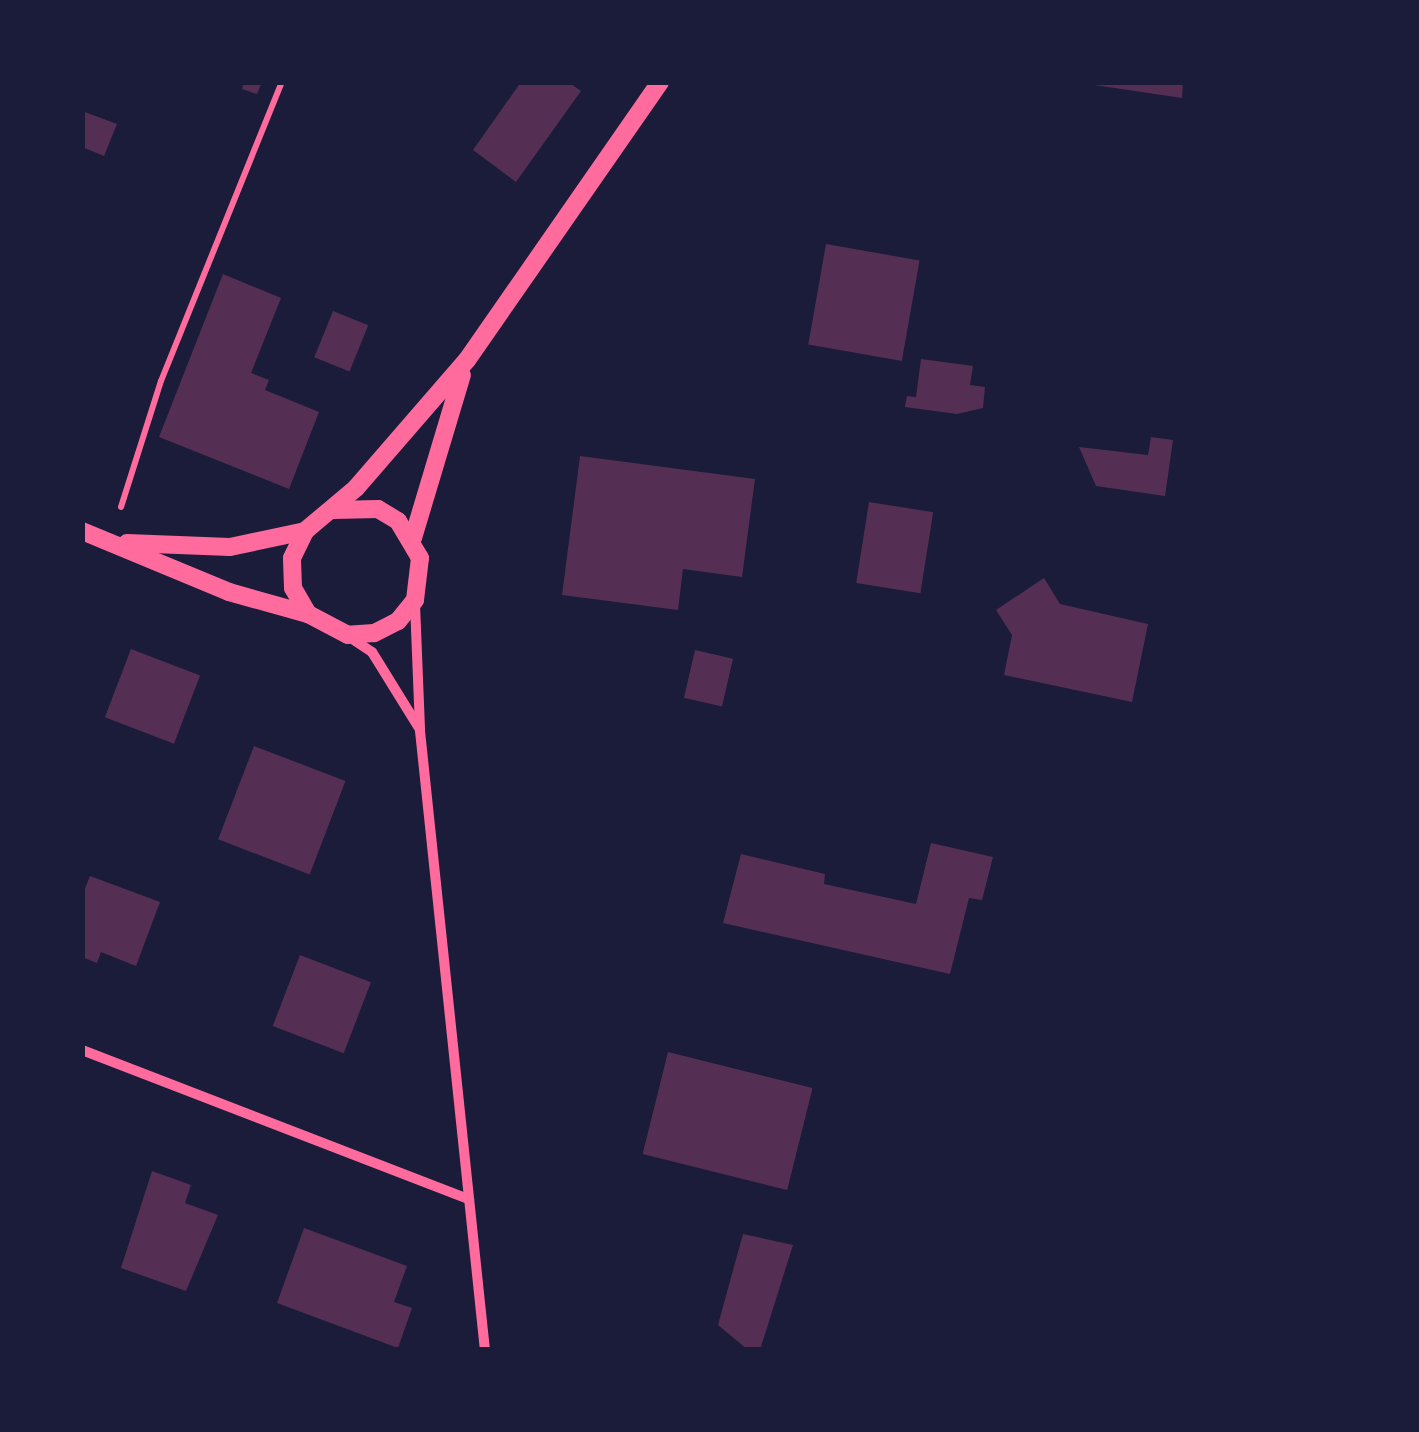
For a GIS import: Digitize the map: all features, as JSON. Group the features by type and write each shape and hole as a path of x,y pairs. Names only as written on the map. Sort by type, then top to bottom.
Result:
{"street":[{"path":"111,542 230,547 304,531 333,510 467,360 660,82"},
{"path":"467,360 413,538 421,580 415,600 420,731 486,1350"},
{"path":"333,510 378,509 413,538"},
{"path":"82,530 229,592 308,614 348,635 372,652 420,731"},
{"path":"304,531 292,558 293,588 308,614"},
{"path":"348,635 386,627 415,600"},
{"path":"82,1050 469,1199"}],"path":[{"path":"111,542 161,381 282,82"}],"building":[{"path":"244,82 262,82 257,94 242,89"},
{"path":"521,82 568,82 581,91 516,182 473,150"},
{"path":"1074,82 1183,82 1182,98"},
{"path":"82,111 117,124 104,156 82,147"},
{"path":"826,244 920,260 902,361 808,344"},
{"path":"223,274 281,298 251,373 269,380 265,390 319,412 289,489 159,437"},
{"path":"333,311 368,325 350,372 314,357"},
{"path":"921,359 973,366 970,385 985,387 983,408 957,414 905,407 907,396 916,397"},
{"path":"1151,437 1173,440 1165,496 1096,486 1079,447 1148,455"},
{"path":"580,456 755,479 742,577 683,569 678,610 562,595"},
{"path":"869,502 933,512 920,593 856,583"},
{"path":"1044,578 1060,604 1148,624 1132,702 1004,675 1012,635 996,610"},
{"path":"131,649 200,676 174,744 105,717"},
{"path":"695,650 733,659 722,707 684,698"},
{"path":"254,746 345,781 310,874 218,839"},
{"path":"931,843 993,857 982,900 969,898 950,974 723,923 741,854 825,874 824,884 916,904"},
{"path":"90,876 160,902 136,966 101,952 97,963 82,957 82,896"},
{"path":"300,955 371,982 344,1053 273,1026"},
{"path":"668,1052 813,1088 787,1190 643,1154"},
{"path":"152,1171 191,1185 185,1203 218,1215 186,1291 121,1268"},
{"path":"304,1228 407,1266 394,1302 412,1308 398,1348 277,1303"},
{"path":"743,1234 793,1245 760,1350 748,1350 718,1325"}]}
